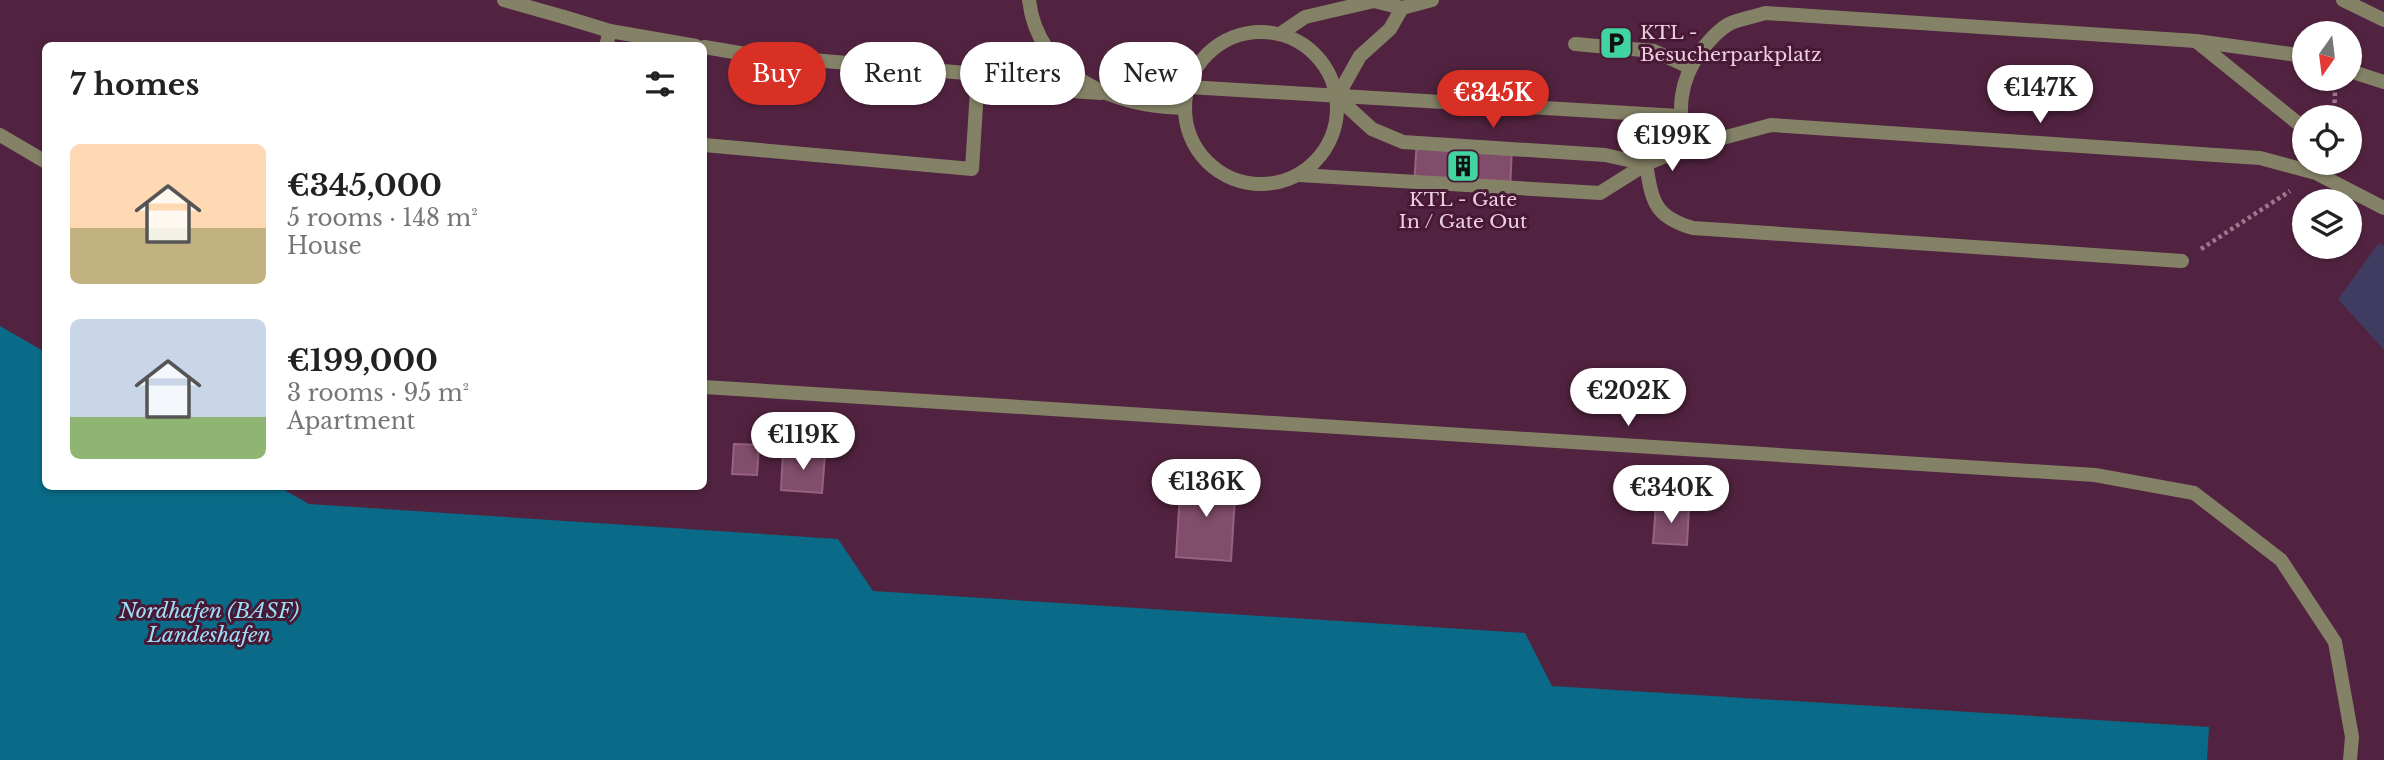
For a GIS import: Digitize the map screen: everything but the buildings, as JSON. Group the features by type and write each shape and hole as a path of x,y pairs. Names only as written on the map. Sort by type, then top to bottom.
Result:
{"street":[{"path":"504,0 564,17 608,38 652,42"},
{"path":"1029,0 1033,22 1043,43 1067,71 1099,92"},
{"path":"1280,34 1305,18 1374,1 1402,8 1432,0"},
{"path":"2343,0 2384,20"},
{"path":"1337,97 1360,56 1390,29 1402,8"},
{"path":"1685,148 1679,116 1682,87 1689,67 1708,42 1728,24 1765,13 2196,41 2292,54"},
{"path":"1185,105 1194,146 1206,161 1222,174 1240,182 1280,183 1298,175 1317,161 1330,142 1337,120 1337,97 1331,76 1318,57 1300,43 1280,34 1241,35 1223,42 1207,54 1202,63"},
{"path":"2196,41 2292,119"},
{"path":"1575,44 1654,51 1689,67"},
{"path":"707,48 752,55 960,72"},
{"path":"2362,75 2384,82"},
{"path":"1202,88 1679,116"},
{"path":"1337,97 1372,129 1403,142 1605,155 1646,164"},
{"path":"707,145 972,169 976,105"},
{"path":"1147,105 1158,108 1185,108"},
{"path":"1298,175 1600,193 1646,164 1685,148 1771,125 2260,158 2292,164"},
{"path":"0,135 42,160"},
{"path":"1646,164 1652,197 1661,212 1674,222 1693,228 2182,261"},
{"path":"2328,175 2384,208"},
{"path":"707,387 2095,475 2194,493 2281,560 2334,642 2352,737 2350,760"}],"path":[{"path":"2182,261 2292,190"}],"shaded area":[{"path":"2379,243 2384,246 2384,350 2338,299"}],"water":[{"name":"Nordhafen (BASF) Landeshafen","path":"0,326 42,350 42,490 284,490 309,504 838,539 873,591 1525,633 1552,686 2209,727 2207,760 0,760"}],"place":[{"name":"KTL - Besucherparkplatz","path":"1616,43"},
{"name":"KTL - Gate In / Gate Out","path":"1463,166"}]}
